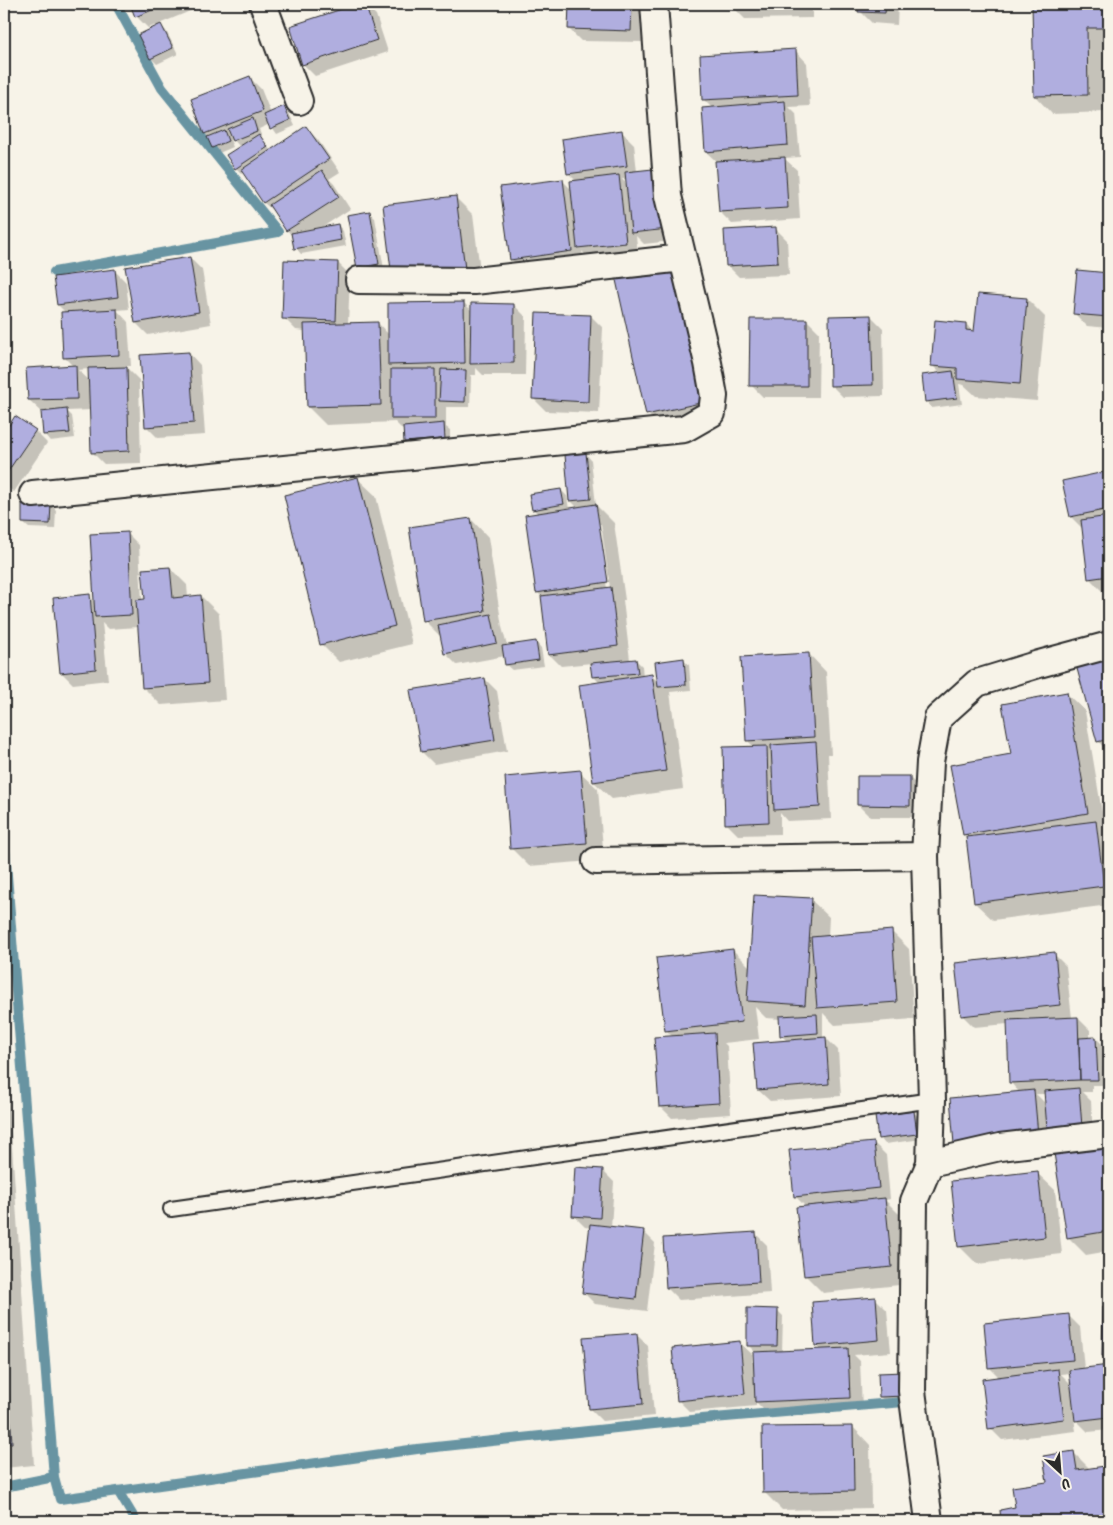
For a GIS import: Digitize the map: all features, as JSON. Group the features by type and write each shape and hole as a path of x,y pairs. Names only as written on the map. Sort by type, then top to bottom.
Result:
{"street":[{"path":"263,4 299,101"},
{"path":"34,494 684,429 712,414 714,396 708,363 668,196 654,4"},
{"path":"359,280 474,281 683,258"},
{"path":"928,1521 912,1391 914,1201 930,1163 932,1100 925,856 930,762 938,718 977,683 1109,645"},
{"path":"596,861 925,856"},
{"path":"930,1163 1000,1147 1109,1134"}],"lane":[{"path":"171,1209 932,1100"}],"building":[{"path":"130,4 167,4 135,17"},
{"path":"357,4 365,4 377,40 302,65 290,26"},
{"path":"569,4 632,4 631,31 568,29"},
{"path":"732,4 800,4 800,7 732,8"},
{"path":"859,4 886,4 885,13 858,12"},
{"path":"1032,4 1104,4 1105,28 1087,28 1088,95 1034,96"},
{"path":"161,24 173,48 150,59 138,35"},
{"path":"796,49 798,95 702,100 700,55"},
{"path":"250,76 263,111 204,134 191,99"},
{"path":"785,101 788,145 705,152 702,108"},
{"path":"284,106 290,120 270,129 264,115"},
{"path":"253,118 257,131 232,141 227,129"},
{"path":"306,126 329,159 263,203 241,170"},
{"path":"224,130 228,141 212,148 207,137"},
{"path":"622,130 627,166 567,174 562,139"},
{"path":"259,134 268,147 235,169 226,155"},
{"path":"785,157 788,208 719,212 715,161"},
{"path":"662,168 668,229 631,233 625,172"},
{"path":"322,170 339,197 286,231 269,205"},
{"path":"619,175 626,243 577,248 570,181"},
{"path":"563,179 572,251 510,260 500,187"},
{"path":"456,196 465,269 392,278 383,205"},
{"path":"370,211 379,264 357,268 347,215"},
{"path":"338,224 341,240 294,249 291,233"},
{"path":"776,227 778,263 726,266 724,230"},
{"path":"190,257 199,312 135,323 125,267"},
{"path":"284,260 338,262 336,321 282,319"},
{"path":"679,266 709,401 646,415 616,280"},
{"path":"115,269 118,297 57,305 53,277"},
{"path":"1077,270 1109,273 1109,317 1073,314"},
{"path":"978,294 1027,298 1020,384 957,379 957,368 931,366 935,320 966,323 966,330 974,331"},
{"path":"464,302 465,363 388,365 388,303"},
{"path":"471,303 514,304 514,363 470,364"},
{"path":"117,309 119,355 63,358 61,312"},
{"path":"536,313 591,315 588,402 532,399"},
{"path":"871,315 873,385 830,386 829,316"},
{"path":"750,319 807,319 807,386 749,386"},
{"path":"378,322 381,405 307,407 304,324"},
{"path":"189,352 194,423 145,427 140,355"},
{"path":"76,365 77,399 28,400 26,368"},
{"path":"127,367 129,451 91,453 88,368"},
{"path":"391,369 435,369 435,419 391,419"},
{"path":"441,369 466,370 465,402 439,401"},
{"path":"953,371 957,398 925,402 922,375"},
{"path":"67,409 70,433 43,435 41,412"},
{"path":"15,416 36,430 4,477 4,433"},
{"path":"444,423 445,439 404,442 403,427"},
{"path":"586,453 591,499 569,501 565,455"},
{"path":"1109,471 1109,509 1070,517 1062,481"},
{"path":"358,477 395,626 320,645 284,495"},
{"path":"561,489 564,504 532,510 529,494"},
{"path":"22,502 51,503 50,524 22,523"},
{"path":"596,504 608,582 536,593 525,515"},
{"path":"1109,516 1109,576 1088,579 1081,520"},
{"path":"471,518 485,611 423,621 409,527"},
{"path":"128,532 132,615 95,617 90,534"},
{"path":"170,567 173,598 201,595 208,683 142,688 136,600 145,599 142,569"},
{"path":"611,587 618,646 548,655 541,596"},
{"path":"90,594 96,669 60,673 53,598"},
{"path":"491,614 497,643 444,654 438,625"},
{"path":"536,641 539,660 505,665 502,646"},
{"path":"809,653 814,737 746,741 741,657"},
{"path":"1109,656 1109,739 1097,742 1076,665"},
{"path":"684,658 686,685 658,687 655,662"},
{"path":"636,659 638,673 592,677 590,663"},
{"path":"652,674 666,771 593,782 579,685"},
{"path":"485,678 495,740 421,752 410,690"},
{"path":"1067,692 1088,813 963,835 950,765 1011,754 1002,704"},
{"path":"816,742 820,807 774,810 771,745"},
{"path":"767,746 769,822 725,824 723,747"},
{"path":"581,770 587,843 510,849 505,777"},
{"path":"857,776 910,776 910,806 857,805"},
{"path":"1096,821 1104,886 974,903 966,837"},
{"path":"754,895 812,898 805,1005 747,1001"},
{"path":"892,930 897,1002 817,1008 811,937"},
{"path":"733,949 742,1022 665,1031 656,958"},
{"path":"1055,952 1060,1005 961,1016 955,963"},
{"path":"817,1014 818,1033 780,1036 779,1016"},
{"path":"1078,1017 1080,1080 1009,1083 1007,1020"},
{"path":"715,1033 719,1103 659,1107 654,1037"},
{"path":"826,1037 829,1084 757,1090 753,1043"},
{"path":"1096,1037 1098,1080 1080,1080 1079,1038"},
{"path":"1079,1088 1082,1127 1047,1129 1044,1091"},
{"path":"1034,1090 1038,1135 954,1144 950,1098"},
{"path":"914,1111 917,1134 878,1139 875,1116"},
{"path":"874,1142 879,1188 794,1197 789,1150"},
{"path":"1109,1144 1109,1231 1067,1238 1054,1153"},
{"path":"575,1167 603,1169 600,1218 572,1216"},
{"path":"1038,1171 1045,1237 958,1247 951,1181"},
{"path":"885,1198 892,1267 804,1276 796,1207"},
{"path":"590,1224 644,1230 636,1299 582,1293"},
{"path":"756,1232 759,1282 666,1288 663,1238"},
{"path":"876,1297 879,1340 815,1346 812,1302"},
{"path":"1103,1306 1109,1306 1109,1356 1102,1356"},
{"path":"747,1308 778,1309 777,1346 747,1346"},
{"path":"1069,1314 1073,1360 988,1368 984,1323"},
{"path":"4,1323 12,1443 4,1444"},
{"path":"637,1333 643,1404 589,1409 583,1337"},
{"path":"740,1341 745,1394 677,1401 672,1348"},
{"path":"848,1348 850,1398 755,1402 753,1352"},
{"path":"1109,1365 1109,1417 1075,1421 1069,1370"},
{"path":"1058,1369 1064,1419 988,1429 982,1379"},
{"path":"904,1372 905,1396 879,1397 878,1373"},
{"path":"853,1426 854,1491 763,1493 762,1427"},
{"path":"1074,1451 1077,1470 1105,1466 1109,1521 1001,1521 1000,1510 1015,1507 1012,1487 1047,1482 1043,1456"}],"waterway":[{"path":"54,272 278,232 162,88 116,4"},
{"path":"4,837 54,1477"},
{"path":"4,1487 54,1477 60,1499 417,1449 702,1419 904,1402"},
{"path":"118,1491 136,1521"}]}
